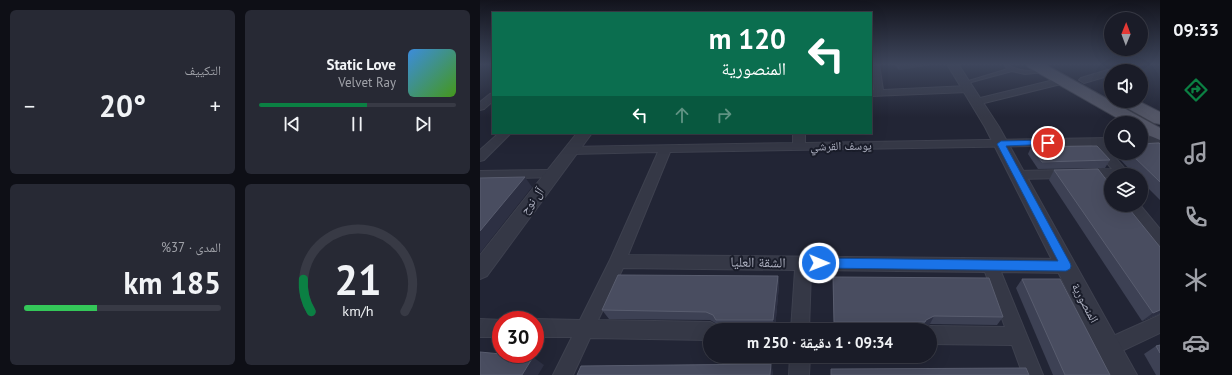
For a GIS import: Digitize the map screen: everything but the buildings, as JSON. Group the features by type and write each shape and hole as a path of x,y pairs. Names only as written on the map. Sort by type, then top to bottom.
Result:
{"main road":[{"path":"1063,82 1125,116"},
{"path":"1087,82 1104,90"},
{"path":"1139,108 1160,119"},
{"path":"1148,131 1158,140"}],"street":[{"path":"875,82 875,93 969,91 1057,82"},
{"name":"المنصورية","path":"963,82 1001,144 1124,375"},
{"path":"480,106 492,97"},
{"path":"480,158 504,134"},
{"name":"آل نوح","path":"480,270 584,134"},
{"path":"799,134 799,147"},
{"path":"1094,141 1118,168"},
{"name":"يوسف القرشي","path":"571,150 1001,144 1104,141"},
{"path":"563,375 618,261 665,149"},
{"path":"480,175 553,174"},
{"path":"1017,175 1104,176"},
{"path":"1138,212 1160,239"},
{"name":"الشقة العليا","path":"618,261 1066,266"},
{"path":"800,323 803,263"},
{"path":"990,265 1033,375"},
{"path":"1109,348 1160,324"},
{"path":"480,328 492,328"},
{"path":"544,328 703,331"},
{"path":"937,335 1017,336"},
{"path":"800,363 800,375"}],"lane":[{"path":"969,91 988,82"}],"route":[{"path":"819,263 1066,266 1001,144 1048,143"}]}
